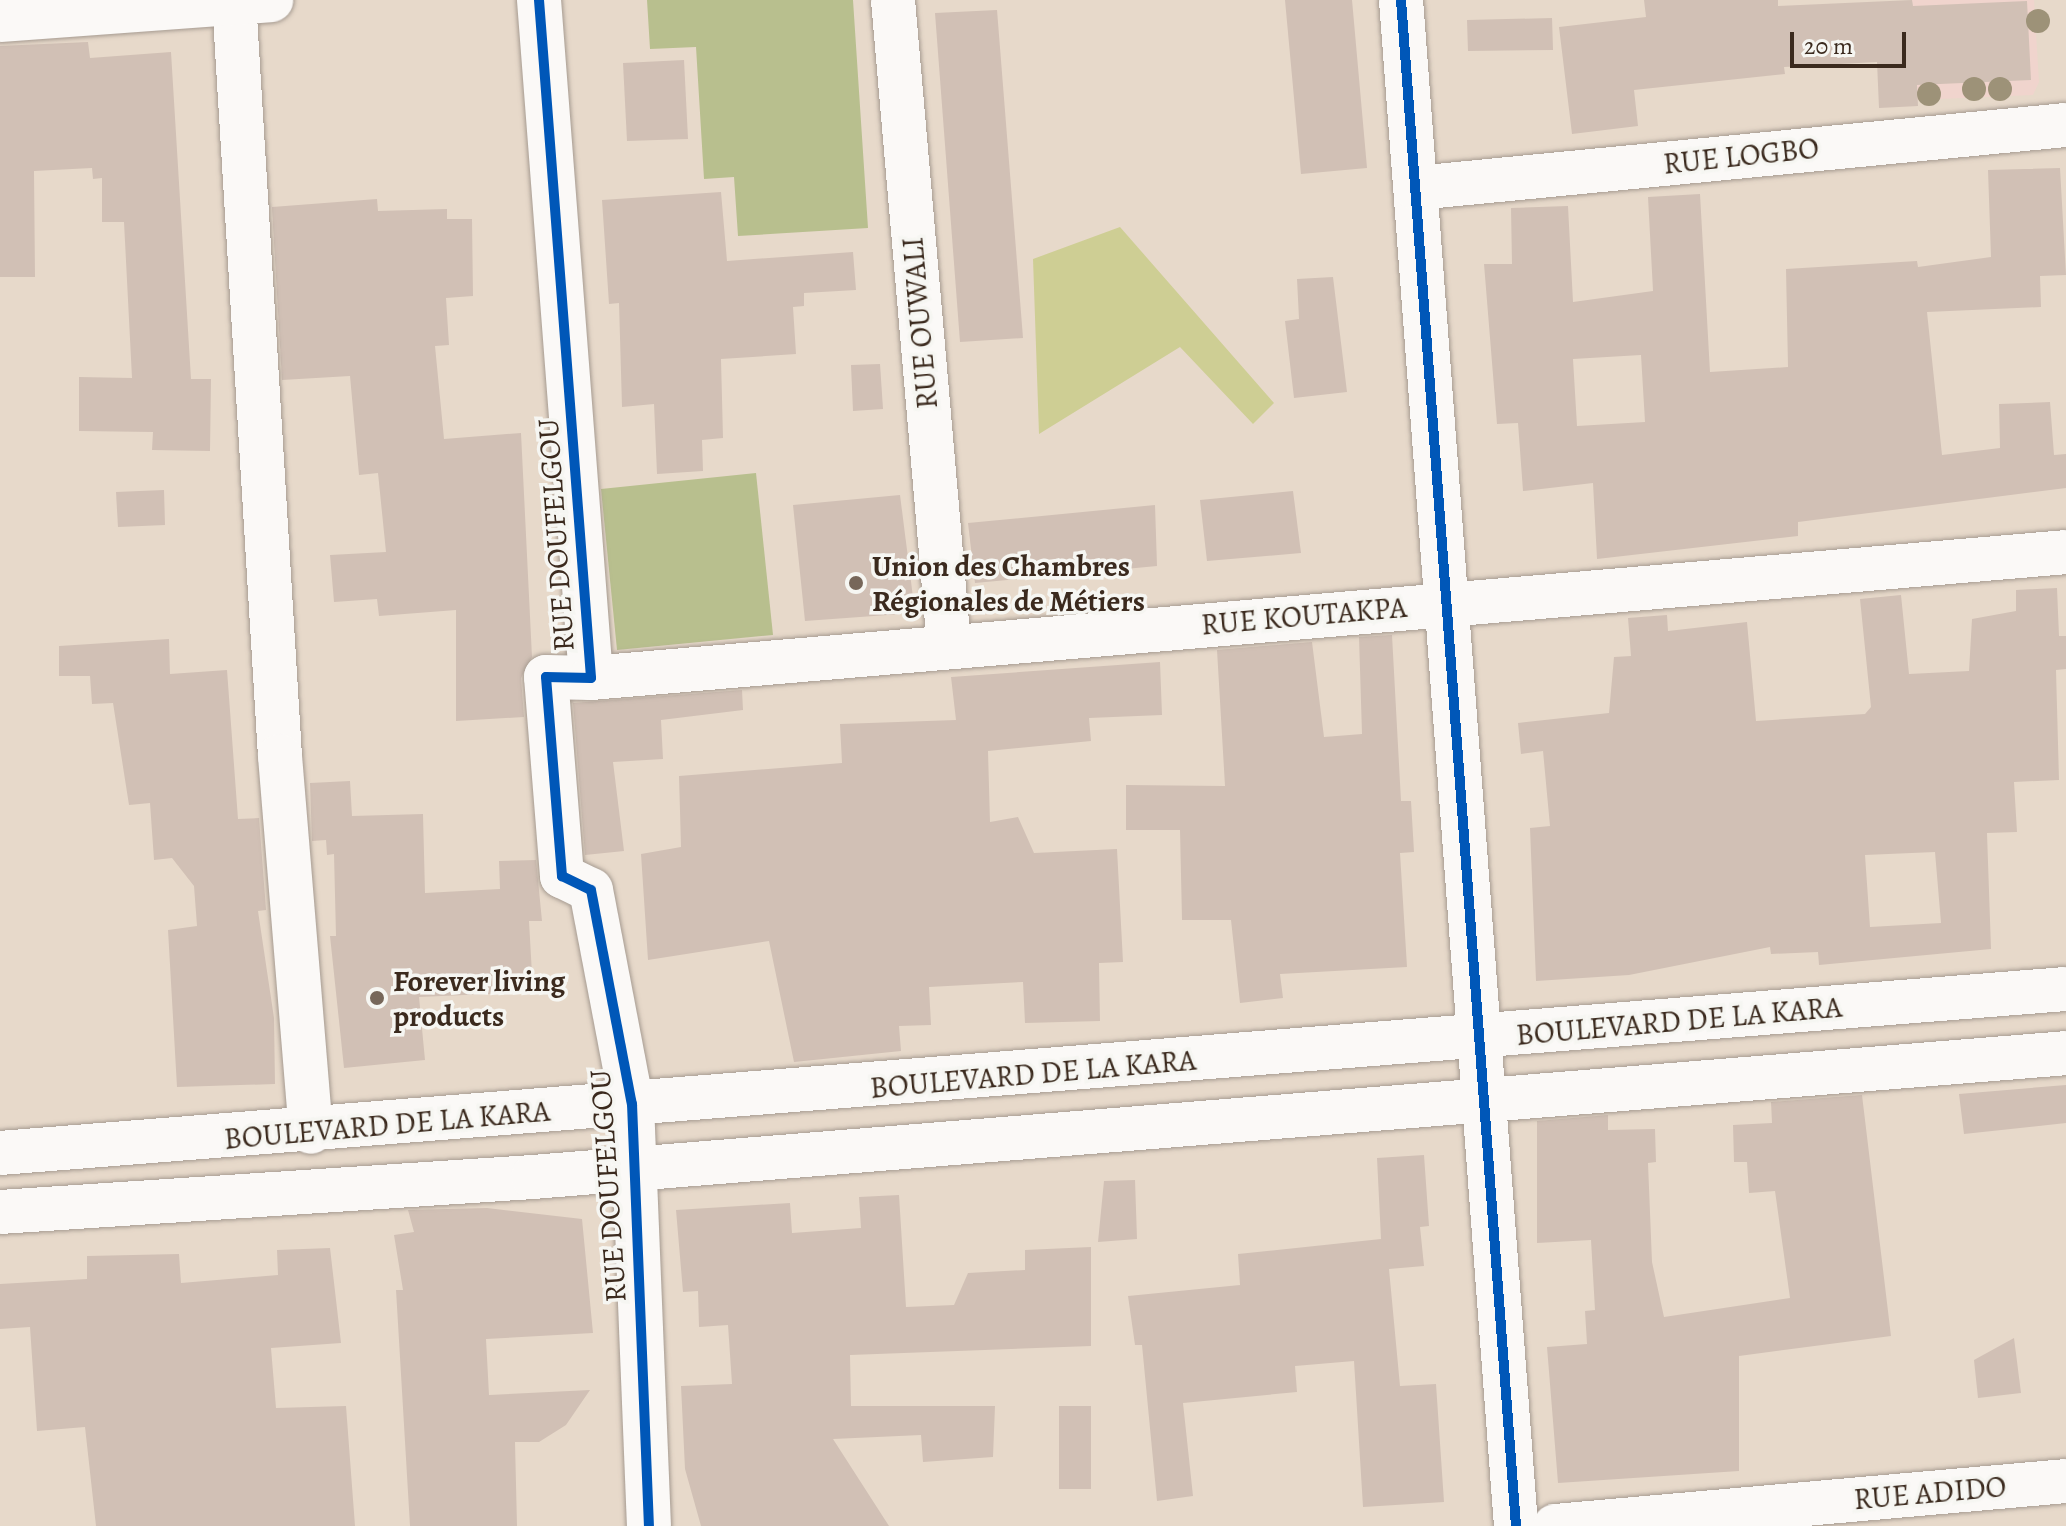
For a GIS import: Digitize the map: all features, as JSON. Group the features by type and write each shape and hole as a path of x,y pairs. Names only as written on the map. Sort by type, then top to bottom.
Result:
{"street":[{"name":"RUE DOUFELGOU","path":"539,0 591,678 546,677 562,876 591,890 632,1104 637,1168 649,1526"},
{"name":"RUE OUWALI","path":"893,0 949,645"},
{"path":"1401,0 1449,604 1516,1526"},
{"path":"0,20 247,1 280,756 311,1132"},
{"name":"RUE LOGBO","path":"1416,188 2066,125"},
{"name":"RUE KOUTAKPA","path":"591,678 949,645 2066,552"},
{"name":"BOULEVARD DE LA KARA","path":"0,1153 311,1132 2066,989"},
{"name":"BOULEVARD DE LA KARA","path":"0,1212 637,1168 1485,1103 2066,1053"},
{"name":"RUE ADIDO","path":"1555,1526 1949,1509 2066,1481"}],"shaded area":[{"path":"1912,0 2034,0 2039,82 2033,95 1915,100"}],"green space":[{"path":"647,0 853,0 868,228 738,236 734,177 704,179 696,47 650,49"},
{"path":"1120,227 1274,403 1253,424 1180,347 1039,434 1033,259"},
{"path":"756,473 773,635 617,650 601,489"}],"building":[{"path":"1285,0 1352,0 1367,168 1301,174"},
{"path":"1644,0 1778,0 1778,6 1912,0 1913,6 2027,1 2031,80 1917,85 1918,106 1879,108 1877,62 1784,67 1785,74 1634,90 1638,126 1572,134 1559,27 1646,17"},
{"path":"997,10 1023,338 960,342 935,13"},
{"path":"1552,18 1553,50 1468,51 1467,20"},
{"path":"88,42 90,58 171,52 191,379 211,379 210,451 152,450 153,432 79,431 79,377 132,378 124,222 102,222 102,178 93,179 92,168 34,171 35,277 0,277 0,46"},
{"path":"684,60 688,139 627,141 623,63"},
{"path":"2060,168 2066,275 2040,276 2041,307 1927,312 1942,455 2000,448 1999,404 2050,402 2054,455 2066,454 2066,488 1798,522 1798,536 1597,559 1593,483 1523,491 1518,423 1497,424 1484,264 1512,264 1511,208 1568,206 1573,302 1653,291 1648,197 1700,194 1710,372 1788,367 1786,269 1917,261 1918,267 1991,257 1988,170","holes":["1641,355 1645,422 1577,426 1573,359"]},
{"path":"721,192 727,261 853,252 856,290 804,293 804,306 793,307 796,354 721,359 723,438 702,440 703,471 657,474 654,404 622,407 619,303 609,304 602,200"},
{"path":"377,199 378,211 447,209 447,219 472,219 473,296 446,298 449,345 435,346 444,439 521,433 532,657 521,678 524,717 456,721 456,610 379,616 377,599 334,602 330,555 386,552 378,473 359,475 350,376 282,380 272,207"},
{"path":"1333,277 1347,392 1294,398 1285,321 1299,319 1297,279"},
{"path":"880,364 883,409 853,411 851,365"},
{"path":"164,490 165,525 118,527 116,492"},
{"path":"1293,491 1301,553 1207,561 1200,500"},
{"name":"Union des Chambres Régionales de Métiers","path":"900,495 915,613 805,621 793,505"},
{"path":"1155,505 1157,566 975,583 968,523"},
{"path":"2057,588 2059,636 2066,636 2066,669 2056,670 2059,780 2014,782 2017,832 1987,833 1991,949 1819,965 1818,952 1771,954 1770,947 1629,975 1536,981 1530,828 1550,826 1543,751 1521,754 1518,723 1609,713 1614,657 1631,656 1628,618 1667,615 1668,631 1747,622 1756,721 1865,714 1871,707 1860,599 1901,595 1909,674 1969,671 1972,619 2016,611 2016,590","holes":["1935,852 1941,923 1870,927 1865,855"]},
{"path":"1392,635 1401,801 1411,801 1414,852 1400,853 1407,967 1280,974 1283,998 1240,1003 1231,920 1182,920 1180,830 1126,830 1126,785 1225,786 1217,650 1312,642 1324,737 1362,734 1359,637"},
{"path":"169,639 170,674 227,670 238,819 259,818 266,910 258,911 274,1018 275,1084 177,1087 168,930 197,926 194,886 172,858 154,860 150,803 129,805 113,703 92,704 90,676 59,676 59,646"},
{"path":"1160,662 1162,715 1089,718 1091,741 988,751 990,822 1018,817 1034,853 1117,849 1123,962 1099,963 1100,1021 1025,1023 1023,982 929,987 931,1025 899,1026 901,1051 794,1062 769,941 648,960 641,854 681,847 679,776 842,763 840,724 956,720 951,677"},
{"path":"742,690 743,710 661,720 663,759 613,762 624,851 585,855 573,703"},
{"path":"350,781 352,816 423,814 425,893 500,889 499,861 536,860 542,921 529,921 533,992 419,997 425,1060 344,1068 330,936 336,936 334,854 327,855 326,840 312,841 310,783"},
{"path":"2066,1085 2066,1123 1964,1134 1959,1094"},
{"path":"1862,1095 1891,1336 1739,1356 1739,1471 1558,1483 1547,1347 1587,1344 1585,1311 1595,1310 1591,1240 1537,1243 1537,1121 1608,1115 1608,1130 1655,1129 1656,1162 1648,1163 1652,1262 1664,1317 1790,1298 1775,1191 1749,1193 1747,1162 1734,1162 1733,1125 1772,1123 1771,1102"},
{"path":"1424,1155 1429,1226 1420,1227 1424,1266 1389,1269 1400,1386 1436,1384 1444,1502 1363,1507 1354,1361 1295,1366 1297,1392 1183,1403 1193,1496 1157,1501 1142,1345 1135,1345 1128,1296 1240,1285 1238,1254 1381,1239 1377,1158"},
{"path":"1135,1180 1137,1239 1098,1242 1104,1181"},
{"path":"899,1195 906,1307 954,1305 968,1273 1025,1270 1025,1250 1091,1247 1091,1346 850,1355 851,1406 995,1406 993,1457 923,1462 921,1435 833,1439 889,1526 701,1526 685,1469 681,1386 732,1384 728,1325 699,1327 698,1291 683,1292 676,1210 790,1203 792,1233 861,1228 859,1197"},
{"path":"487,1208 582,1219 593,1333 486,1339 489,1395 590,1390 566,1425 539,1442 515,1442 517,1526 410,1526 396,1290 403,1290 394,1235 414,1232 408,1210"},
{"path":"330,1248 341,1343 271,1348 276,1408 346,1406 355,1526 96,1526 85,1427 37,1431 30,1327 0,1329 0,1284 87,1279 87,1256 179,1254 181,1283 278,1275 277,1250"},
{"path":"2014,1338 2021,1393 1978,1398 1974,1360"},
{"path":"1059,1406 1091,1406 1091,1489 1059,1489"}],"cycle path":[{"path":"539,0 591,678 546,677 562,876 591,890 632,1104 649,1526"},
{"path":"1401,0 1516,1526"}],"place":[{"name":"Union des Chambres Régionales de Métiers","path":"856,583"},
{"name":"Forever living products","path":"377,998"}]}
